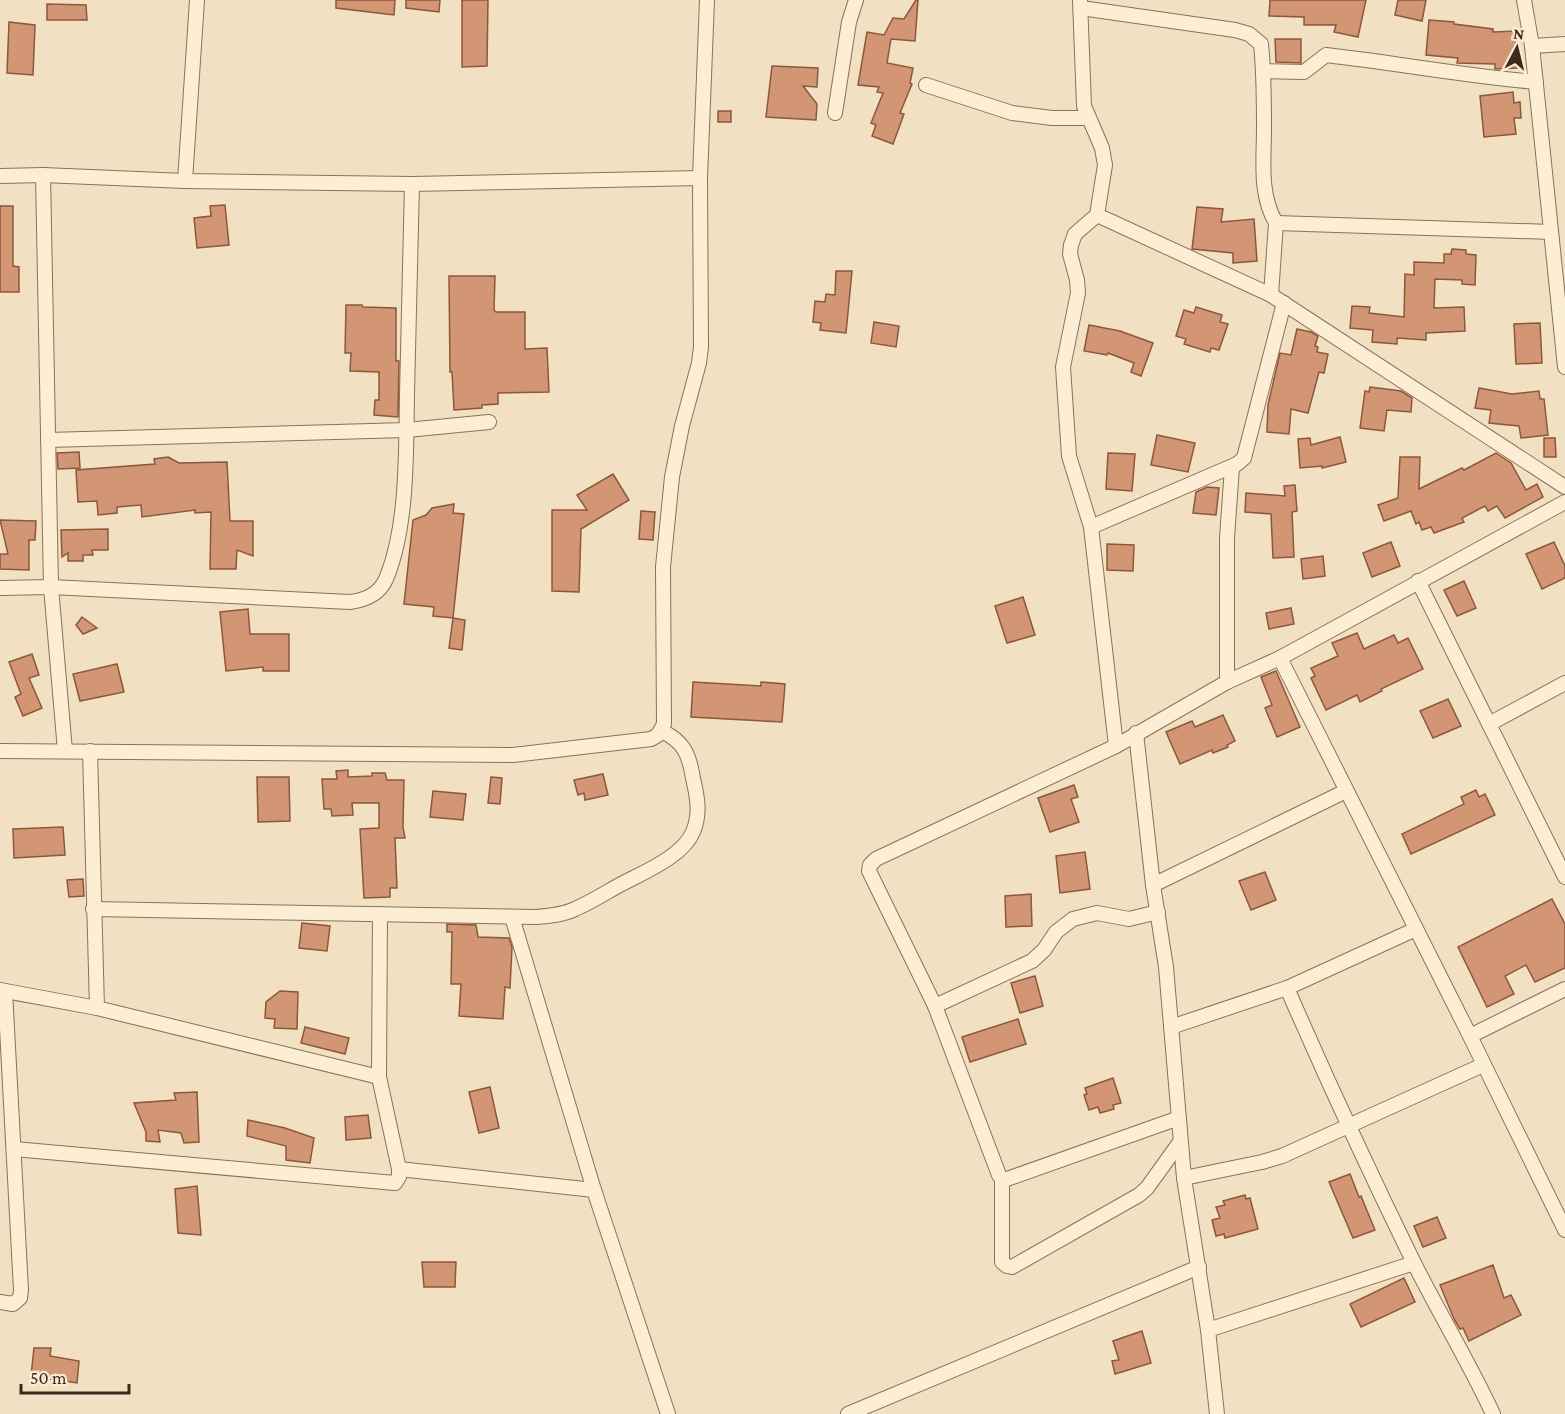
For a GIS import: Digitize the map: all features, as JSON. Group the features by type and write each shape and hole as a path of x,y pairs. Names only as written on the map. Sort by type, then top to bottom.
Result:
{"street":[{"path":"185,181 197,0"},
{"path":"0,751 513,755 651,739 662,731 664,724 663,567 672,477 701,347 700,178 707,0"},
{"path":"835,113 849,22 856,0"},
{"path":"1524,0 1532,46 1551,232 1561,290 1565,367"},
{"path":"1116,746 1091,526 1069,456 1063,367 1078,293 1070,254 1071,245 1075,234 1097,215 1105,165 1102,148 1084,106 1081,4 1235,30 1249,34 1262,44 1264,188 1271,214 1276,222 1271,295"},
{"path":"1532,46 1565,44"},
{"path":"1264,71 1304,72 1326,55 1536,82"},
{"path":"926,85 1012,113 1052,118 1088,118"},
{"path":"43,175 51,587 65,751"},
{"path":"0,176 43,175 185,181 412,184 700,178"},
{"path":"0,588 51,587 350,602 363,600 381,587 386,580 393,557 403,500 407,430 412,184"},
{"path":"1097,215 1271,295 1565,487"},
{"path":"1276,222 1551,232"},
{"path":"1091,526 1232,467 1244,458 1284,303"},
{"path":"48,440 407,430 489,422"},
{"path":"1227,681 1227,538 1232,467"},
{"path":"1180,1142 1147,1188 1139,1195 1012,1267 1002,1262 1002,1179 935,1006 869,871 870,865 876,859 1116,746 1227,681 1280,658 1565,502"},
{"path":"1418,581 1489,724 1561,859 1565,877"},
{"path":"1280,658 1565,1230"},
{"path":"1489,724 1565,683"},
{"path":"93,909 512,917 553,916 574,910 666,860 692,834 699,806 686,750 677,738 662,731"},
{"path":"1136,734 1171,1027 1184,1178 1208,1330 1217,1414"},
{"path":"90,752 97,1008"},
{"path":"1153,885 1346,791"},
{"path":"935,1006 1032,961 1044,950 1056,932 1073,919 1097,913 1129,919 1158,912"},
{"path":"14,1149 395,1183 399,1177 399,1169 379,1077 380,914"},
{"path":"512,917 594,1190 668,1414"},
{"path":"1171,1027 1287,988 1416,929"},
{"path":"1287,988 1347,1125 1414,1263 1480,1385 1493,1414"},
{"path":"1470,1036 1565,989"},
{"path":"0,1302 13,1304 20,1298 21,1290 3,990 97,1008 379,1077"},
{"path":"1184,1178 1272,1159 1484,1065"},
{"path":"1002,1179 1179,1118"},
{"path":"399,1169 594,1190"},
{"path":"1208,1330 1414,1263"},
{"path":"848,1414 1199,1267"}],"building":[{"path":"336,0 395,0 394,15 336,8"},
{"path":"406,0 440,0 439,12 406,8"},
{"path":"462,0 488,0 487,66 462,67"},
{"path":"918,0 915,41 891,39 887,63 913,68 910,83 912,84 900,113 904,114 893,144 872,136 876,125 871,123 883,93 877,92 879,87 858,85 867,32 884,35 893,18 904,19"},
{"path":"1270,0 1366,0 1358,37 1334,32 1336,25 1304,25 1304,17 1269,16"},
{"path":"1398,0 1426,0 1422,21 1395,15"},
{"path":"47,4 86,5 87,20 47,20"},
{"path":"1429,20 1493,29 1493,32 1516,31 1517,68 1495,69 1495,64 1457,63 1458,58 1426,55"},
{"path":"9,22 35,25 33,75 7,73"},
{"path":"1275,39 1301,39 1301,63 1276,62"},
{"path":"772,66 818,68 817,87 803,86 817,104 816,120 766,117"},
{"path":"1513,92 1514,103 1520,102 1521,118 1514,118 1516,134 1484,137 1480,96"},
{"path":"718,111 731,111 731,122 718,122"},
{"path":"225,205 229,245 197,248 194,218 211,216 210,206"},
{"path":"0,206 13,206 13,266 19,267 19,292 0,292"},
{"path":"1197,207 1223,209 1221,222 1254,219 1257,261 1233,263 1233,253 1192,249"},
{"path":"1452,249 1466,250 1466,254 1476,255 1475,285 1462,284 1462,280 1435,279 1434,308 1464,307 1465,331 1426,333 1426,340 1397,338 1397,344 1372,342 1373,330 1350,328 1352,306 1370,307 1369,313 1404,317 1405,274 1414,275 1414,262 1444,263 1444,254 1451,254"},
{"path":"836,271 852,271 846,333 820,330 821,323 813,322 815,301 825,302 826,294 835,295"},
{"path":"449,276 495,276 494,310 496,312 525,312 525,349 547,348 549,392 498,393 498,404 482,405 482,408 454,410 452,372 450,372"},
{"path":"346,305 396,308 396,361 399,361 398,417 374,415 375,400 379,400 379,372 350,371 351,353 345,353"},
{"path":"1196,307 1222,315 1220,322 1228,324 1219,350 1211,348 1210,352 1184,344 1186,339 1176,336 1184,310 1194,313"},
{"path":"874,322 899,326 896,347 871,343"},
{"path":"1540,323 1542,363 1516,364 1514,324"},
{"path":"1089,325 1120,331 1153,343 1141,376 1131,372 1134,363 1108,353 1107,355 1084,351"},
{"path":"1297,329 1318,336 1315,346 1318,347 1317,352 1328,354 1324,373 1319,372 1308,413 1291,409 1289,434 1267,432 1268,405 1280,353 1291,355"},
{"path":"1370,387 1401,391 1412,398 1411,412 1387,410 1384,431 1360,428 1365,391 1369,392"},
{"path":"1479,388 1512,394 1539,391 1540,399 1544,399 1548,435 1521,438 1519,426 1489,423 1491,410 1475,408"},
{"path":"1157,435 1195,443 1188,472 1151,465"},
{"path":"1340,437 1346,462 1322,468 1322,466 1300,468 1298,439 1310,438 1311,445"},
{"path":"1544,438 1555,438 1556,457 1544,457"},
{"path":"79,452 80,468 58,469 57,453"},
{"path":"1108,453 1135,454 1132,491 1106,489"},
{"path":"1496,453 1511,463 1526,490 1537,484 1543,497 1505,518 1497,506 1488,511 1485,506 1462,518 1464,522 1434,533 1431,527 1422,530 1419,522 1416,524 1411,511 1384,521 1378,505 1398,498 1400,457 1420,457 1419,489 1462,468 1464,470"},
{"path":"168,457 179,463 227,462 230,521 253,521 253,556 237,550 236,569 210,569 211,512 195,513 195,510 142,517 141,505 117,507 117,513 98,515 97,501 78,502 76,470 155,464 154,459"},
{"path":"613,474 629,500 581,529 579,592 552,591 552,510 587,510 577,495"},
{"path":"1295,485 1297,511 1292,512 1294,557 1273,558 1271,514 1245,512 1246,493 1285,496 1284,486"},
{"path":"1207,487 1219,488 1216,515 1193,513 1196,492"},
{"path":"454,504 453,513 464,514 453,618 433,616 434,607 404,604 413,520 426,515 432,508"},
{"path":"641,511 655,512 653,540 639,539"},
{"path":"0,520 36,521 35,540 29,540 29,570 0,569 0,554 8,554"},
{"path":"108,529 108,550 92,550 93,555 83,555 83,561 68,561 68,553 62,557 61,530"},
{"path":"1391,542 1400,566 1372,577 1363,553"},
{"path":"1554,542 1565,566 1565,578 1542,589 1526,554"},
{"path":"1107,544 1134,545 1133,571 1107,570"},
{"path":"1323,556 1325,576 1303,579 1301,559"},
{"path":"1464,581 1476,608 1457,616 1444,590"},
{"path":"1023,597 1035,635 1007,643 995,606"},
{"path":"1291,608 1294,624 1269,629 1266,613"},
{"path":"248,609 250,634 289,634 289,671 263,671 263,667 226,671 220,612"},
{"path":"82,617 97,628 83,634 76,625"},
{"path":"453,618 465,620 462,650 449,648"},
{"path":"1357,633 1364,649 1394,635 1398,643 1408,638 1423,669 1360,702 1357,695 1326,710 1311,678 1315,676 1311,668 1338,656 1332,643"},
{"path":"32,654 39,675 29,678 42,708 23,716 15,697 21,694 9,662"},
{"path":"117,664 124,692 80,701 73,674"},
{"path":"1276,671 1300,727 1277,737 1265,708 1272,705 1261,677"},
{"path":"693,682 761,686 761,682 785,684 782,722 691,717"},
{"path":"1448,699 1461,726 1433,738 1420,711"},
{"path":"1223,715 1235,741 1227,745 1228,747 1213,753 1212,750 1180,764 1166,732 1192,721 1195,727"},
{"path":"348,770 348,777 385,773 387,780 404,780 403,827 405,838 395,838 397,888 390,888 390,897 364,898 360,829 379,828 379,803 352,803 353,815 332,816 331,809 324,809 322,779 337,779 336,771"},
{"path":"603,774 608,795 585,800 584,793 578,795 574,780"},
{"path":"257,777 289,777 290,821 258,822"},
{"path":"491,777 502,778 500,804 488,803"},
{"path":"1074,785 1078,797 1071,799 1079,822 1050,832 1038,798"},
{"path":"1476,790 1479,797 1485,794 1495,815 1411,854 1402,834 1464,804 1461,797"},
{"path":"433,791 466,794 463,820 430,817"},
{"path":"63,827 65,855 14,858 13,829"},
{"path":"1085,852 1090,889 1060,893 1056,856"},
{"path":"1265,872 1276,900 1251,910 1239,881"},
{"path":"83,879 84,896 69,897 67,880"},
{"path":"1031,894 1032,926 1006,927 1005,896"},
{"path":"1552,899 1565,924 1565,968 1535,982 1526,965 1505,976 1514,994 1487,1007 1458,947"},
{"path":"302,923 330,926 327,951 299,948"},
{"path":"447,924 476,925 478,937 509,938 512,947 510,988 505,987 503,1019 459,1016 461,984 451,984 452,932 447,932"},
{"path":"1035,976 1043,1006 1020,1013 1011,983"},
{"path":"280,991 298,992 297,1029 274,1028 275,1019 265,1018 266,1002"},
{"path":"1018,1019 1026,1044 970,1062 962,1037"},
{"path":"305,1027 349,1038 345,1054 301,1043"},
{"path":"1113,1078 1121,1103 1113,1105 1114,1109 1100,1113 1098,1107 1089,1110 1084,1095 1087,1094 1085,1088"},
{"path":"490,1087 499,1128 479,1133 469,1092"},
{"path":"197,1092 199,1142 184,1143 181,1133 158,1130 160,1142 146,1141 146,1132 134,1103 176,1100 174,1093"},
{"path":"368,1115 371,1138 346,1140 345,1117"},
{"path":"248,1120 285,1128 314,1138 310,1163 286,1160 286,1146 247,1136"},
{"path":"1350,1174 1375,1230 1353,1238 1329,1182"},
{"path":"197,1186 201,1235 178,1233 175,1189"},
{"path":"1245,1195 1246,1199 1250,1198 1258,1229 1225,1238 1224,1234 1216,1236 1212,1220 1220,1218 1216,1207 1225,1205 1223,1201"},
{"path":"1437,1217 1446,1238 1423,1247 1414,1226"},
{"path":"422,1262 456,1262 455,1287 424,1287"},
{"path":"1493,1265 1504,1298 1511,1295 1521,1315 1469,1341 1463,1328 1460,1329 1454,1319 1440,1285"},
{"path":"1404,1278 1415,1302 1361,1327 1350,1304"},
{"path":"1142,1331 1151,1363 1115,1374 1112,1361 1119,1360 1113,1341"},
{"path":"34,1348 51,1348 50,1356 79,1361 77,1383 31,1376"}]}
